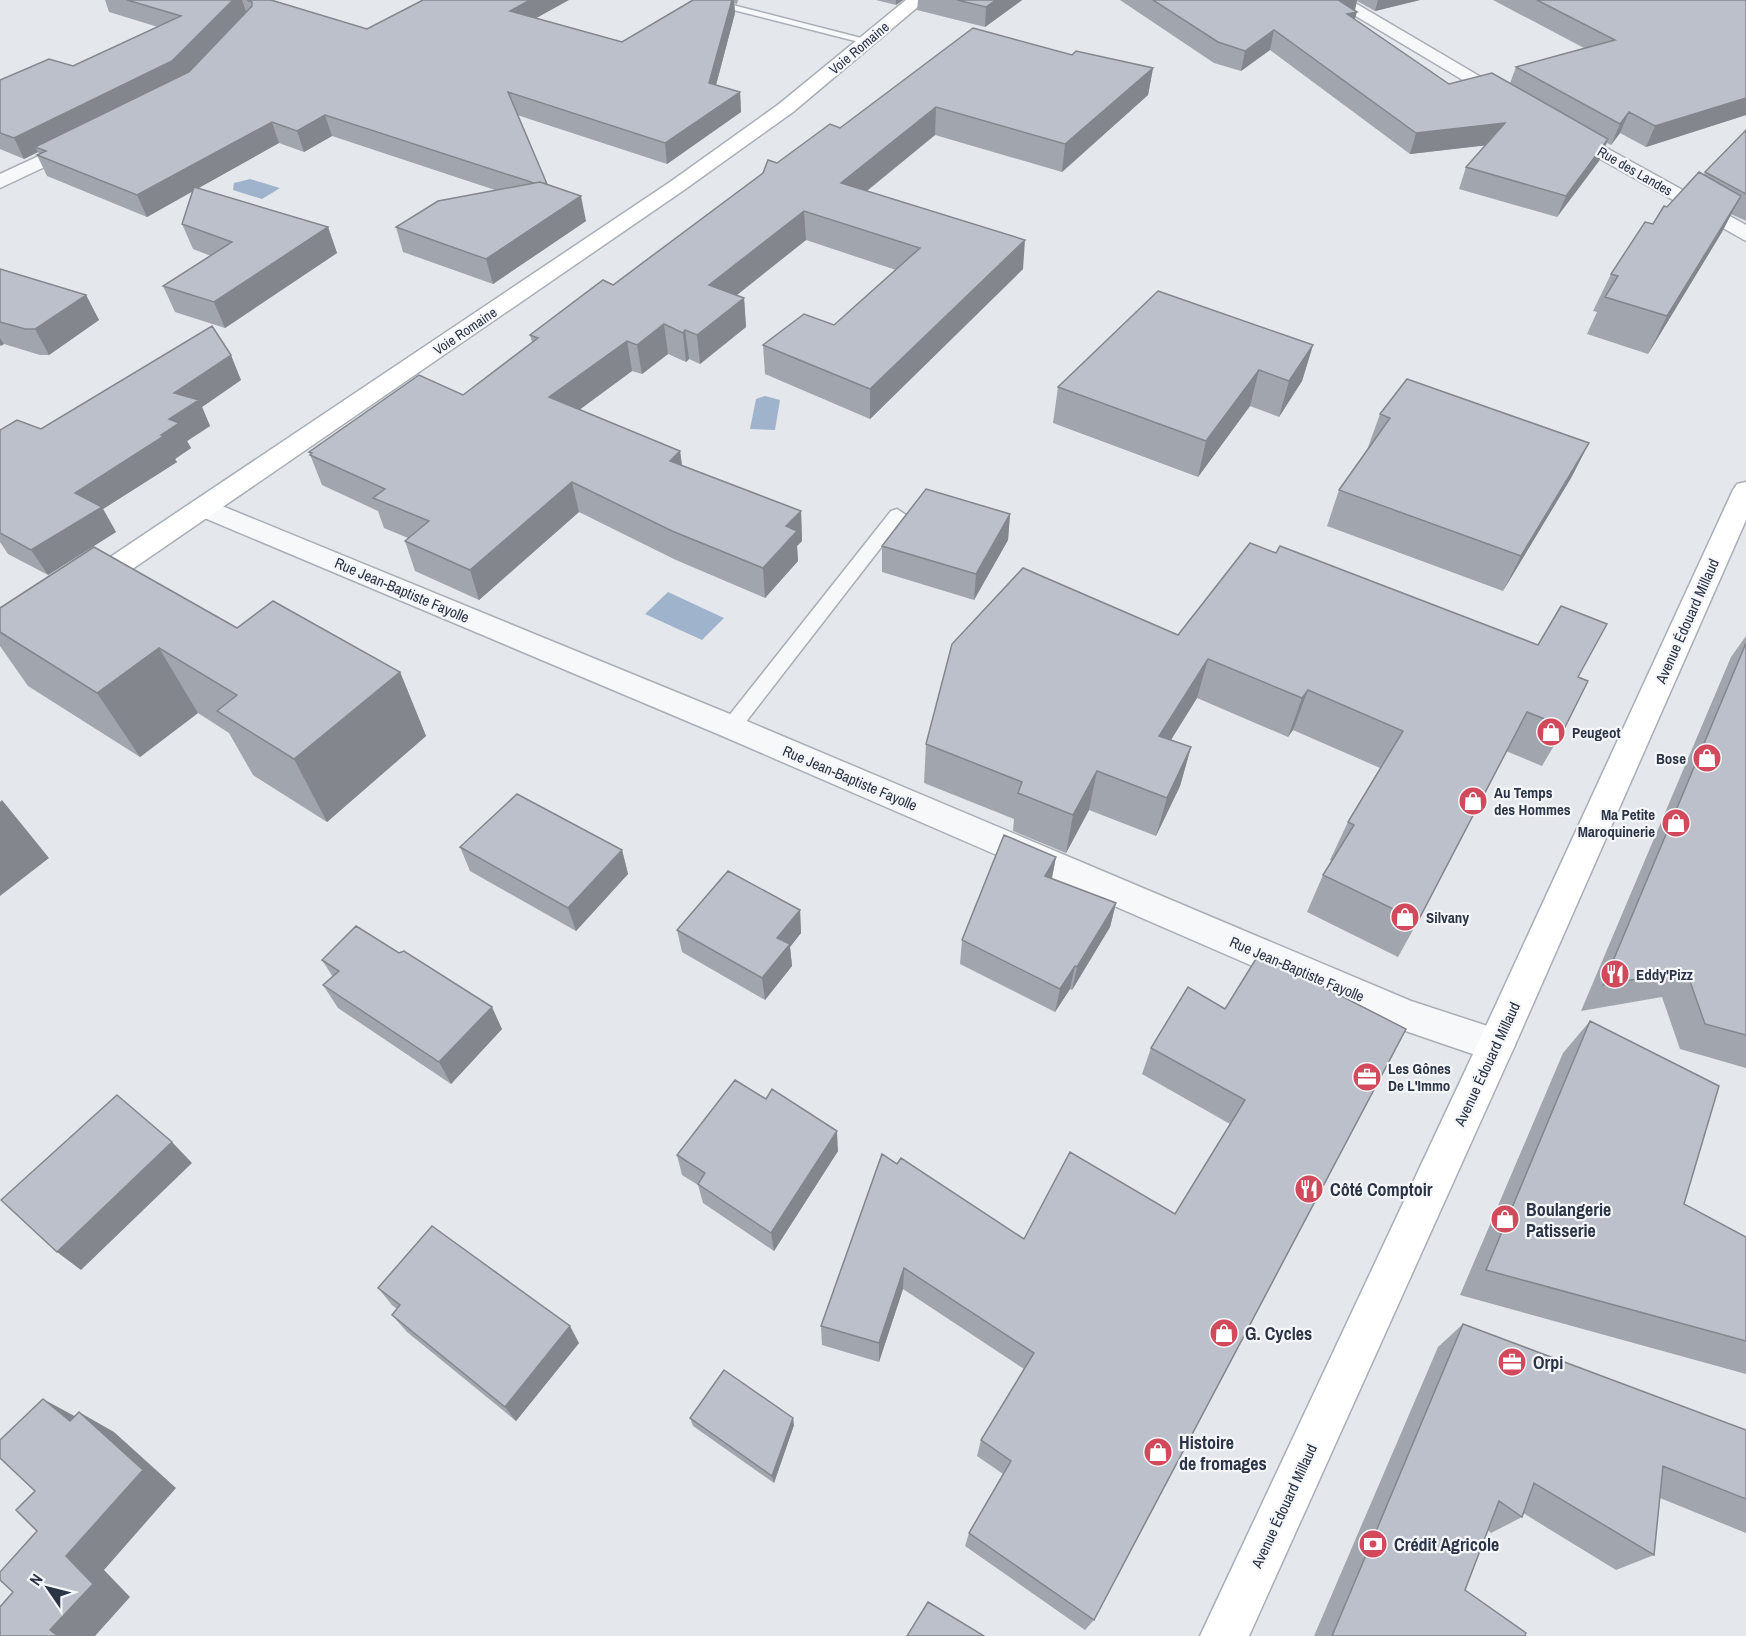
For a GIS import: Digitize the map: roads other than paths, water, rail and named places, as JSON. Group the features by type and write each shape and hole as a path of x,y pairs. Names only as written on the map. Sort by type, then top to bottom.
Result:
{"street":[{"name":"Voie Romaine","path":"67,600 677,186 786,108 916,0"},
{"path":"1338,0 1522,107"},
{"name":"Rue des Landes","path":"1542,118 1746,234"},
{"path":"0,182 96,135"},
{"name":"Avenue Édouard Millaud","path":"1224,1636 1496,1045 1746,490"},
{"name":"Rue Jean-Baptiste Fayolle","path":"205,508 731,727 1404,1015 1496,1045"}],"lane":[{"path":"699,0 867,41"},
{"path":"731,727 897,515"}],"water":[{"path":"250,179 280,188 262,199 233,190 234,183"},
{"path":"765,396 780,400 775,430 750,429 756,399"},
{"path":"668,592 724,618 702,640 645,614"}],"place":[{"name":"Peugeot","path":"1551,732"},
{"name":"Bose","path":"1707,758"},
{"name":"Au Temps des Hommes","path":"1473,801"},
{"name":"Ma Petite Maroquinerie","path":"1676,823"},
{"name":"Silvany","path":"1405,917"},
{"name":"Eddy'Pizz","path":"1615,974"},
{"name":"Les Gônes De L'Immo","path":"1367,1077"},
{"name":"Côté Comptoir","path":"1309,1189"},
{"name":"Boulangerie Patisserie","path":"1505,1219"},
{"name":"G. Cycles","path":"1224,1333"},
{"name":"Orpi","path":"1512,1362"},
{"name":"Histoire de fromages","path":"1158,1452"},
{"name":"Crédit Agricole","path":"1373,1544"}]}
